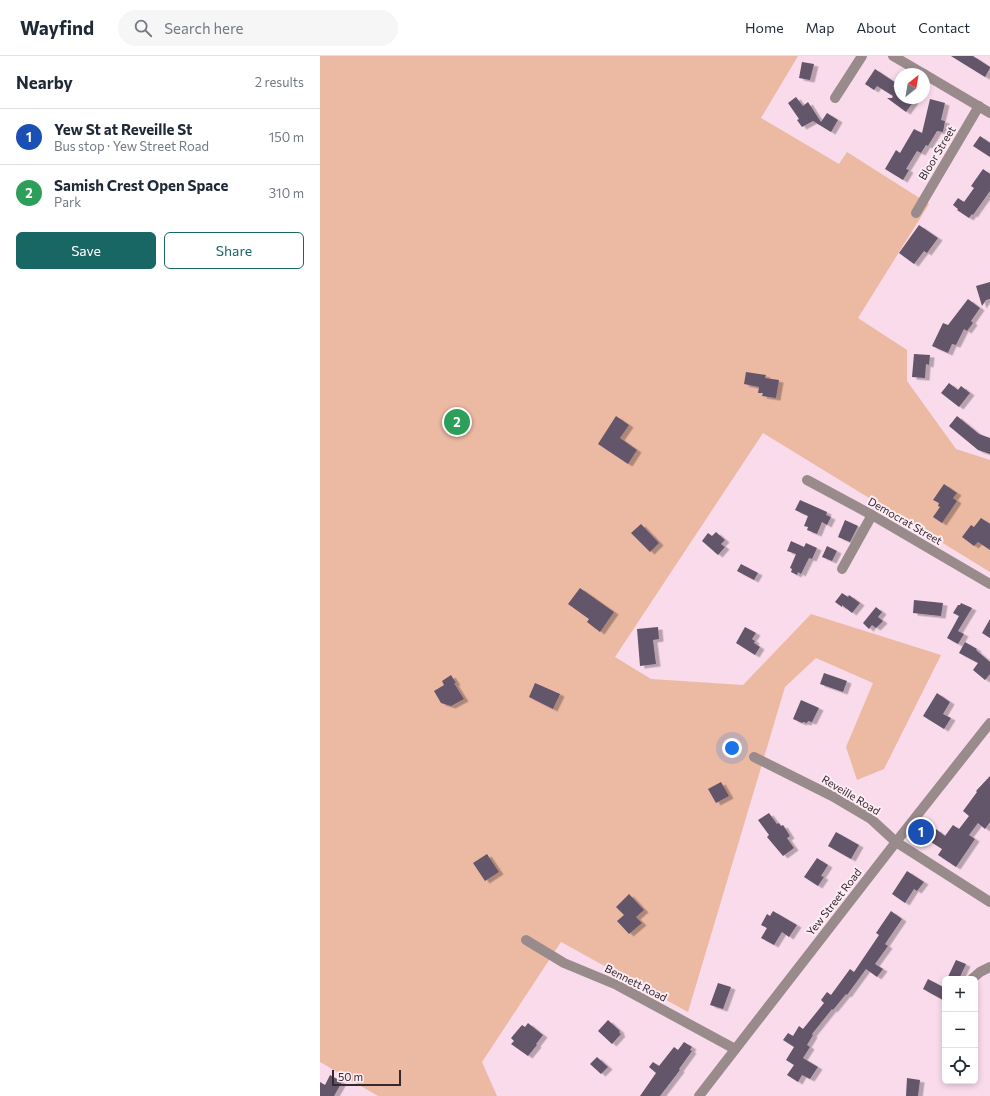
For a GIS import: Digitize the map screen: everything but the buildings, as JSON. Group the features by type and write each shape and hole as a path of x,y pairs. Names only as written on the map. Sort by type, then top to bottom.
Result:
{"street":[{"path":"835,98 862,56"},
{"path":"893,56 914,68"},
{"path":"930,77 990,113"},
{"name":"Bloor Street","path":"916,212 979,106"},
{"name":"Democrat Street","path":"807,480 872,515 990,584"},
{"path":"842,569 872,515"},
{"name":"Yew Street Road","path":"699,1096 990,723"},
{"name":"Reveille Road","path":"754,757 832,796 871,819 896,842 990,902"},
{"name":"Bennett Road","path":"526,940 564,963 617,985 735,1049"},
{"path":"975,976 990,967"}],"shaded area":[{"path":"320,56 798,56 761,118 839,164 847,152 929,204 858,318 907,350 907,381 956,449 990,460 990,572 763,433 615,657 651,679 743,685 811,614 941,655 884,769 857,780 846,747 873,683 816,658 785,687 688,1012 561,942 482,1062 497,1096 378,1096 320,1062"}],"place":[{"name":"Samish Crest Open Space","path":"457,422"},
{"name":"Yew St at Reveille St","path":"921,832"}]}
